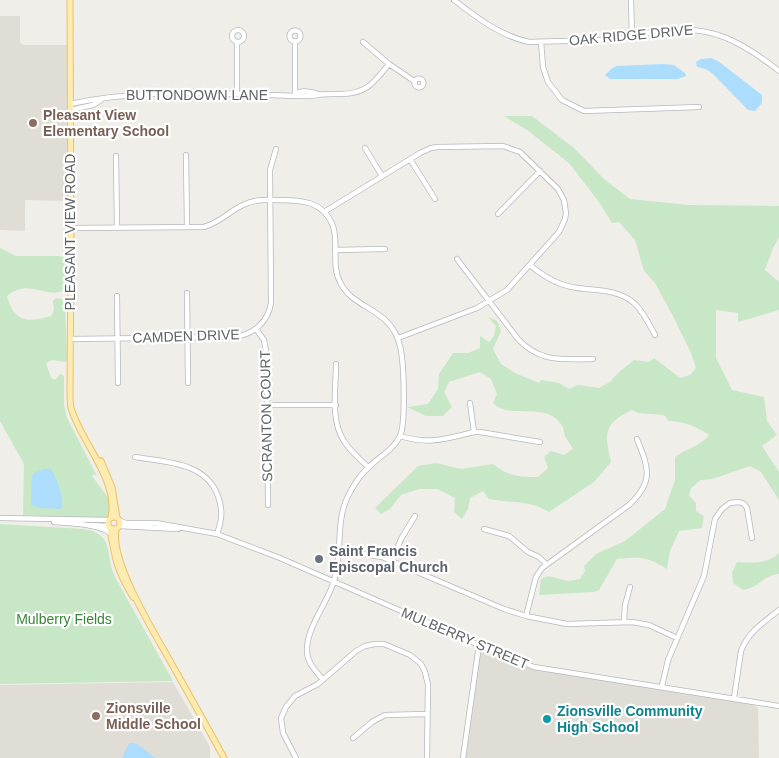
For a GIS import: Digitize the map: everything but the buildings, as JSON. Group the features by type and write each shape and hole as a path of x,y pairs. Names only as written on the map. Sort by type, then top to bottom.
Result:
{"main road":[{"name":"PLEASANT VIEW ROAD","path":"70,0 71,406 107,484 116,545 124,573 144,614 224,758"}],"street":[{"name":"OAK RIDGE DRIVE","path":"454,0 489,25 517,40 529,42 615,40 659,31 701,30 732,39 756,53 779,71"},
{"path":"631,0 632,36"},
{"path":"295,41 295,94"},
{"path":"237,42 237,94"},
{"path":"363,42 389,64 414,81"},
{"path":"541,42 543,67 548,82 562,100 584,111 700,107"},
{"name":"BUTTONDOWN LANE","path":"70,104 94,99 102,100 114,96 237,94 295,94 312,96 319,94 356,93 369,87 389,64"},
{"path":"70,110 93,105 102,100"},
{"path":"324,212 425,150 438,147 503,146 520,152 562,194 566,213 559,232 507,290 490,302 471,311 398,338"},
{"path":"365,148 382,176"},
{"name":"CAMDEN DRIVE","path":"71,339 235,337 256,329 266,318 271,303 271,165 276,149"},
{"path":"186,155 187,227"},
{"path":"116,156 117,228"},
{"path":"410,159 435,199"},
{"path":"498,214 540,171"},
{"path":"71,228 187,227 213,224 244,204 261,200 305,200 315,205 329,218 333,229 337,274 344,290 386,320 398,338 402,353 402,425 400,436 395,445 368,467 344,505 334,582 311,632 308,645 308,656 311,664 323,680"},
{"path":"335,250 385,249"},
{"path":"458,259 518,339 535,353 550,359 593,359"},
{"path":"530,265 548,278 564,285 609,291 628,298 634,302 642,313 654,335"},
{"path":"187,293 188,383"},
{"path":"117,296 118,383"},
{"name":"SCRANTON COURT","path":"256,329 264,340 267,350 268,505"},
{"path":"336,364 336,423 340,435 348,447 368,467"},
{"path":"470,403 474,432"},
{"path":"268,405 336,404"},
{"path":"400,436 419,441 435,442 474,432 540,442"},
{"path":"526,616 536,577 546,564 636,498 646,482 648,469 637,439"},
{"path":"135,457 186,466 207,478 215,488 222,509 217,534"},
{"path":"662,686 668,660 701,584 713,523 722,508 735,502 744,504 747,508 752,538"},
{"path":"392,561 415,516"},
{"path":"0,518 113,524"},
{"path":"43,520 105,529 113,524"},
{"name":"MULBERRY STREET","path":"113,524 194,529 217,534 280,558 534,667 779,706"},
{"path":"484,529 509,536 546,564"},
{"path":"339,550 366,553 392,561 504,609 526,616 567,624 624,621 649,626 678,638"},
{"path":"624,621 626,599 630,587"},
{"path":"734,698 743,645 748,636 779,610"},
{"path":"296,758 283,734 282,714 286,707 295,696 323,680 361,648 374,644 388,646 410,654 423,668 428,685 427,758"},
{"path":"463,758 479,645"},
{"path":"352,738 375,720 385,715 427,714"}],"shaded area":[{"name":"Pleasant View Elementary School","path":"0,16 20,16 20,43 24,45 67,45 67,201 25,200 25,231 0,230"},
{"name":"Zionsville Community High School","path":"484,649 518,664 545,671 751,704 758,708 759,758 466,758 480,655"},
{"name":"Zionsville Middle School","path":"173,682 210,747 210,758 0,758 0,685"}],"green space":[{"path":"504,116 532,116 574,148 604,179 630,199 688,205 779,206 779,237 765,270 779,282 779,310 738,322 738,313 716,310 716,358 732,390 764,397 767,421 777,435 762,446 779,472 779,500 761,472 750,466 712,479 701,480 691,488 689,495 696,503 696,511 704,516 702,528 679,531 670,551 667,569 643,558 617,559 599,590 594,592 539,595 541,579 548,576 568,581 580,579 585,571 584,566 596,554 625,541 665,509 675,480 675,457 702,442 709,435 690,425 669,421 664,415 638,413 632,410 616,420 608,430 607,443 611,462 594,482 549,512 527,503 489,499 483,491 470,498 468,509 462,519 454,512 455,498 438,489 419,489 401,495 390,509 381,514 375,508 418,466 436,463 461,469 493,464 503,471 514,475 538,477 548,468 544,457 551,451 564,455 573,449 565,436 563,428 556,419 542,412 507,410 493,403 497,394 491,379 480,372 449,382 444,392 452,407 443,416 426,416 407,407 428,404 438,389 439,374 453,353 468,353 480,348 480,336 489,342 494,336 496,326 488,317 497,321 501,331 493,349 501,364 517,374 539,383 541,380 559,383 569,389 578,385 599,388 610,382 634,360 649,362 654,358 680,378 690,375 696,368 673,316 655,283 644,271 635,240 619,222 612,223 599,202 569,163 527,130"},
{"path":"0,248 16,256 59,256 64,257 66,261 65,290 51,292 23,288 7,296 13,311 18,316 28,320 51,316 54,310 53,301 56,298 65,301 67,360 65,362 52,360 46,363 51,378 55,380 60,374 64,376 64,405 67,418 97,476 93,474 92,476 110,500 110,515 104,519 23,515 24,464 0,421"},
{"name":"Mulberry Fields","path":"0,524 83,529 100,536 105,541 116,579 173,681 0,684"},
{"path":"779,553 779,574 769,576 754,586 743,590 733,583 732,573 737,562 765,561"}],"water":[{"path":"711,58 718,61 762,95 762,103 755,111 748,110 713,74 706,69 697,67 696,62 701,59"},
{"path":"674,65 685,73 686,76 678,79 610,79 605,75 616,66"},
{"path":"44,469 51,469 61,492 62,507 60,509 40,508 31,505 32,477 34,473"},
{"path":"129,743 140,746 155,758 122,758"}],"place":[{"name":"Pleasant View Elementary School","path":"33,123"},
{"name":"Saint Francis Episcopal Church","path":"319,559"},
{"name":"Zionsville Middle School","path":"96,716"},
{"name":"Zionsville Community High School","path":"547,719"}]}
